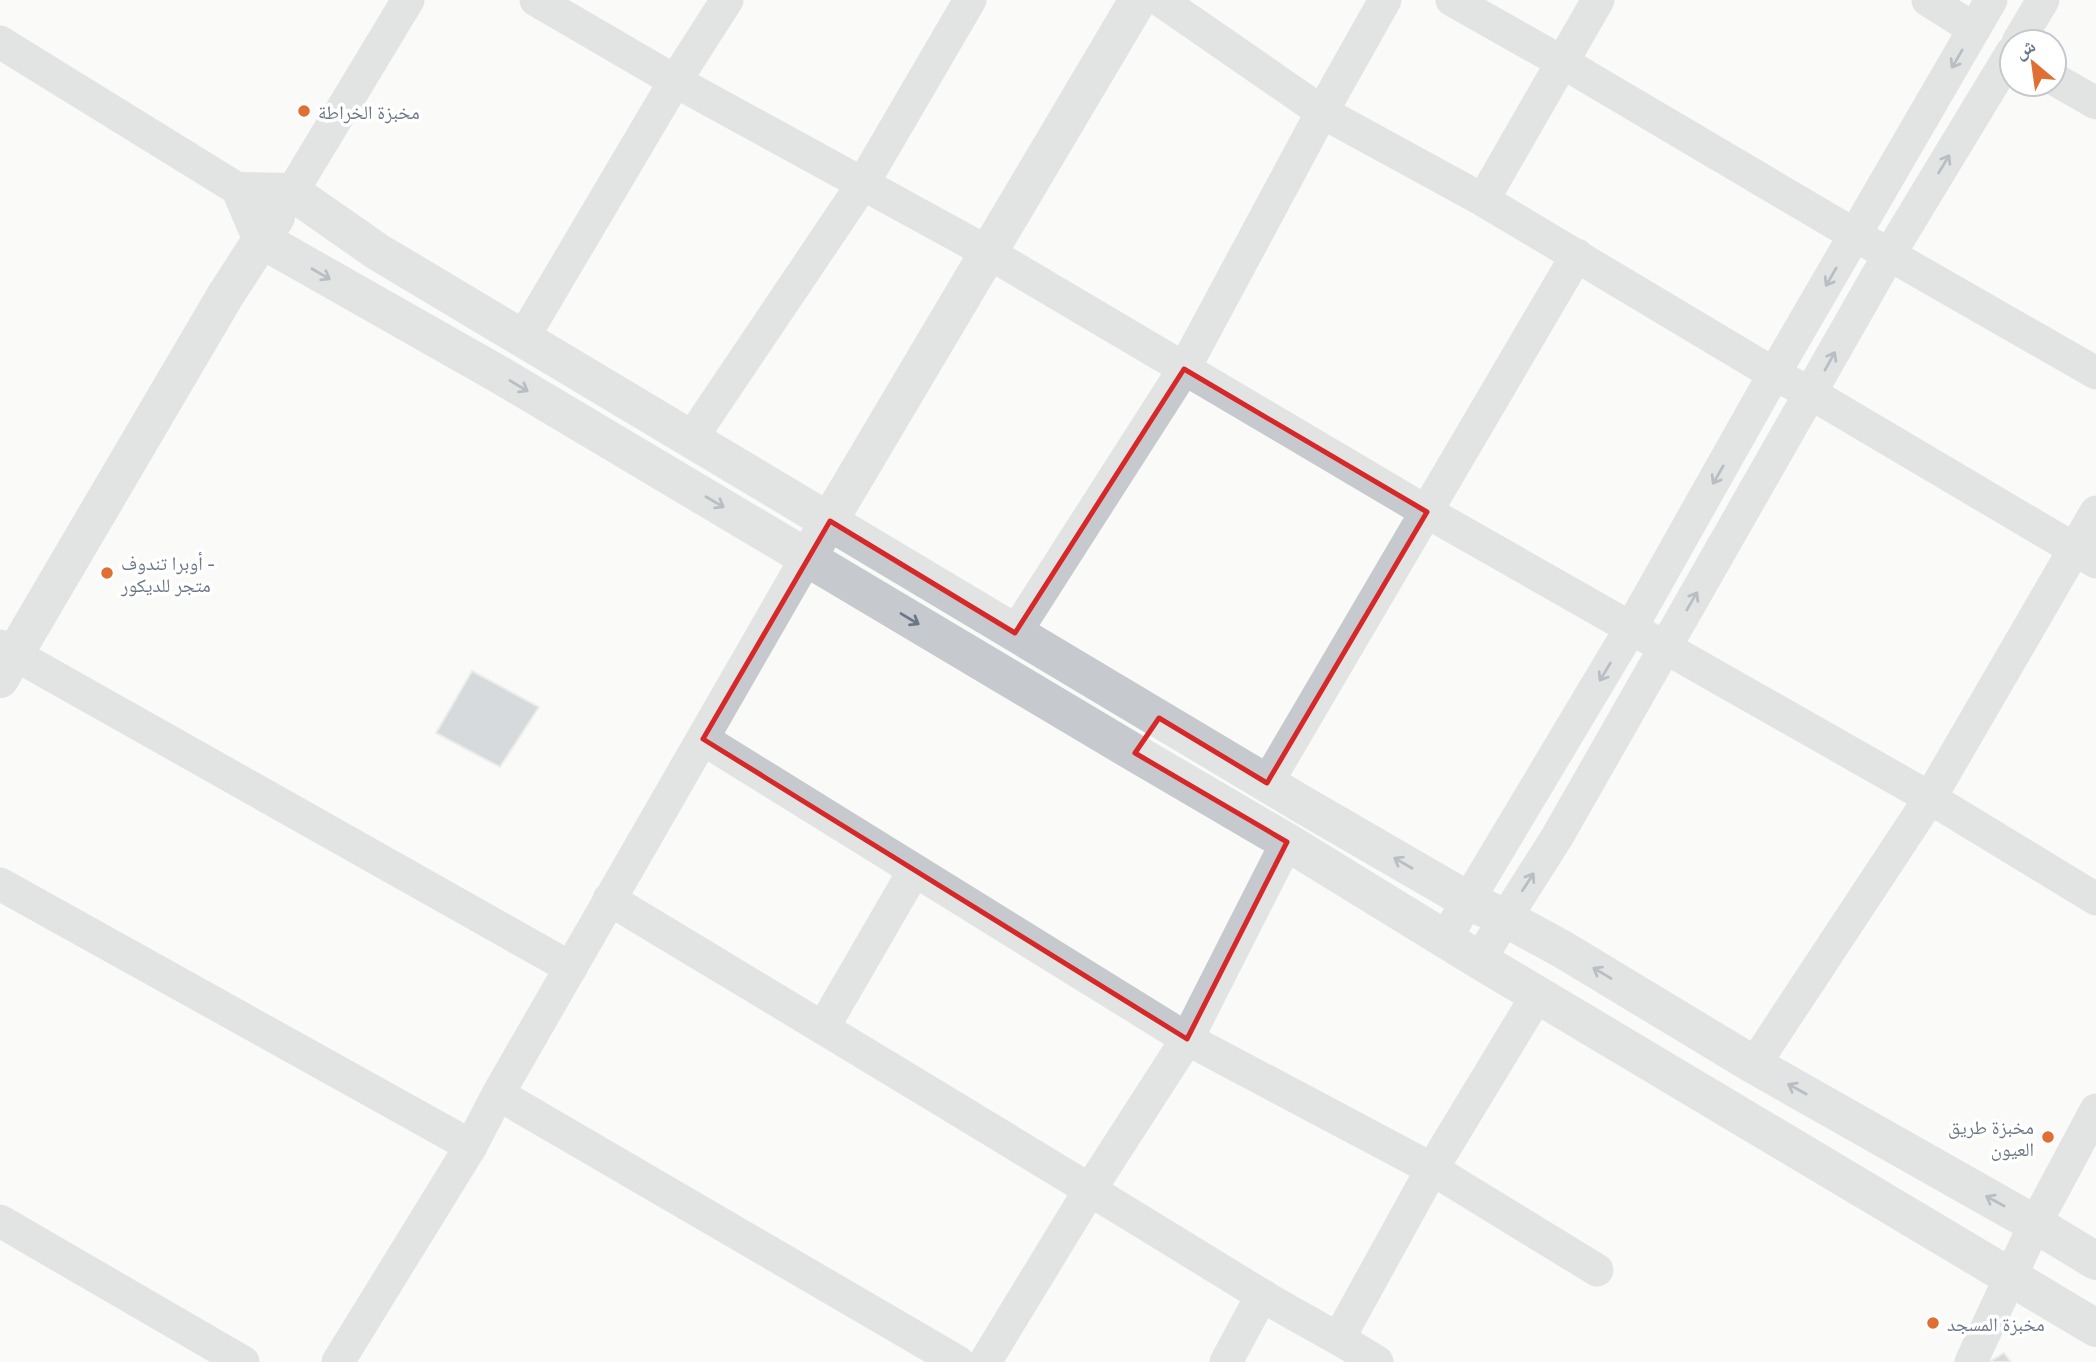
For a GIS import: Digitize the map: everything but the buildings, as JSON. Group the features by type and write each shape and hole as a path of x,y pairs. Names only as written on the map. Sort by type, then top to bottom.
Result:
{"street":[{"path":"408,0 5,660 571,968"},
{"path":"536,0 675,81 989,253 1427,512 1930,798 2096,899"},
{"path":"523,338 675,81 727,0"},
{"path":"691,439 862,185 970,0"},
{"path":"338,1362 471,1146 609,899 807,557 1138,0"},
{"path":"1160,0 1322,112 1483,200 2085,555"},
{"path":"1015,633 1184,369 1385,0"},
{"path":"1452,0 2096,373"},
{"path":"1483,200 1598,0"},
{"path":"1928,0 1974,29"},
{"path":"1445,939 1631,628 1774,374 1991,0"},
{"path":"2027,28 2043,0"},
{"path":"0,42 241,191 292,192 378,252 1267,783 1469,901 1562,949 1754,1065 2035,1223 2096,1261"},
{"path":"1479,960 1557,837 1889,255 1998,76"},
{"path":"2068,87 2096,103"},
{"path":"241,191 262,240 500,375 807,557 2096,1328"},
{"path":"1267,783 1577,255"},
{"path":"1754,1065 1930,798 2085,555 2096,512"},
{"path":"1135,753 1159,718"},
{"path":"703,739 1187,1039 1432,1169 1597,1270"},
{"path":"985,1362 1091,1188 1187,1039 1287,842"},
{"path":"823,1028 914,871"},
{"path":"0,884 471,1146"},
{"path":"609,899 1377,1362"},
{"path":"1339,1338 1432,1169 1538,994"},
{"path":"498,1094 958,1362"},
{"path":"1971,1362 2035,1223 2096,1110"},
{"path":"0,1221 243,1362"},
{"path":"1226,1362 1262,1295"}],"highlighted area":[{"path":"1184,369 1427,512 1267,783 1159,718 1135,753 1287,842 1187,1039 703,739 830,521 1015,633"}],"place":[{"name":"مخبزة الخراطة","path":"304,111"},
{"name":"أوبرا تندوف - متجر للديكور","path":"107,573"},
{"name":"مخبزة طريق العيون","path":"2048,1137"},
{"name":"مخبزة المسجد","path":"1933,1323"}]}
